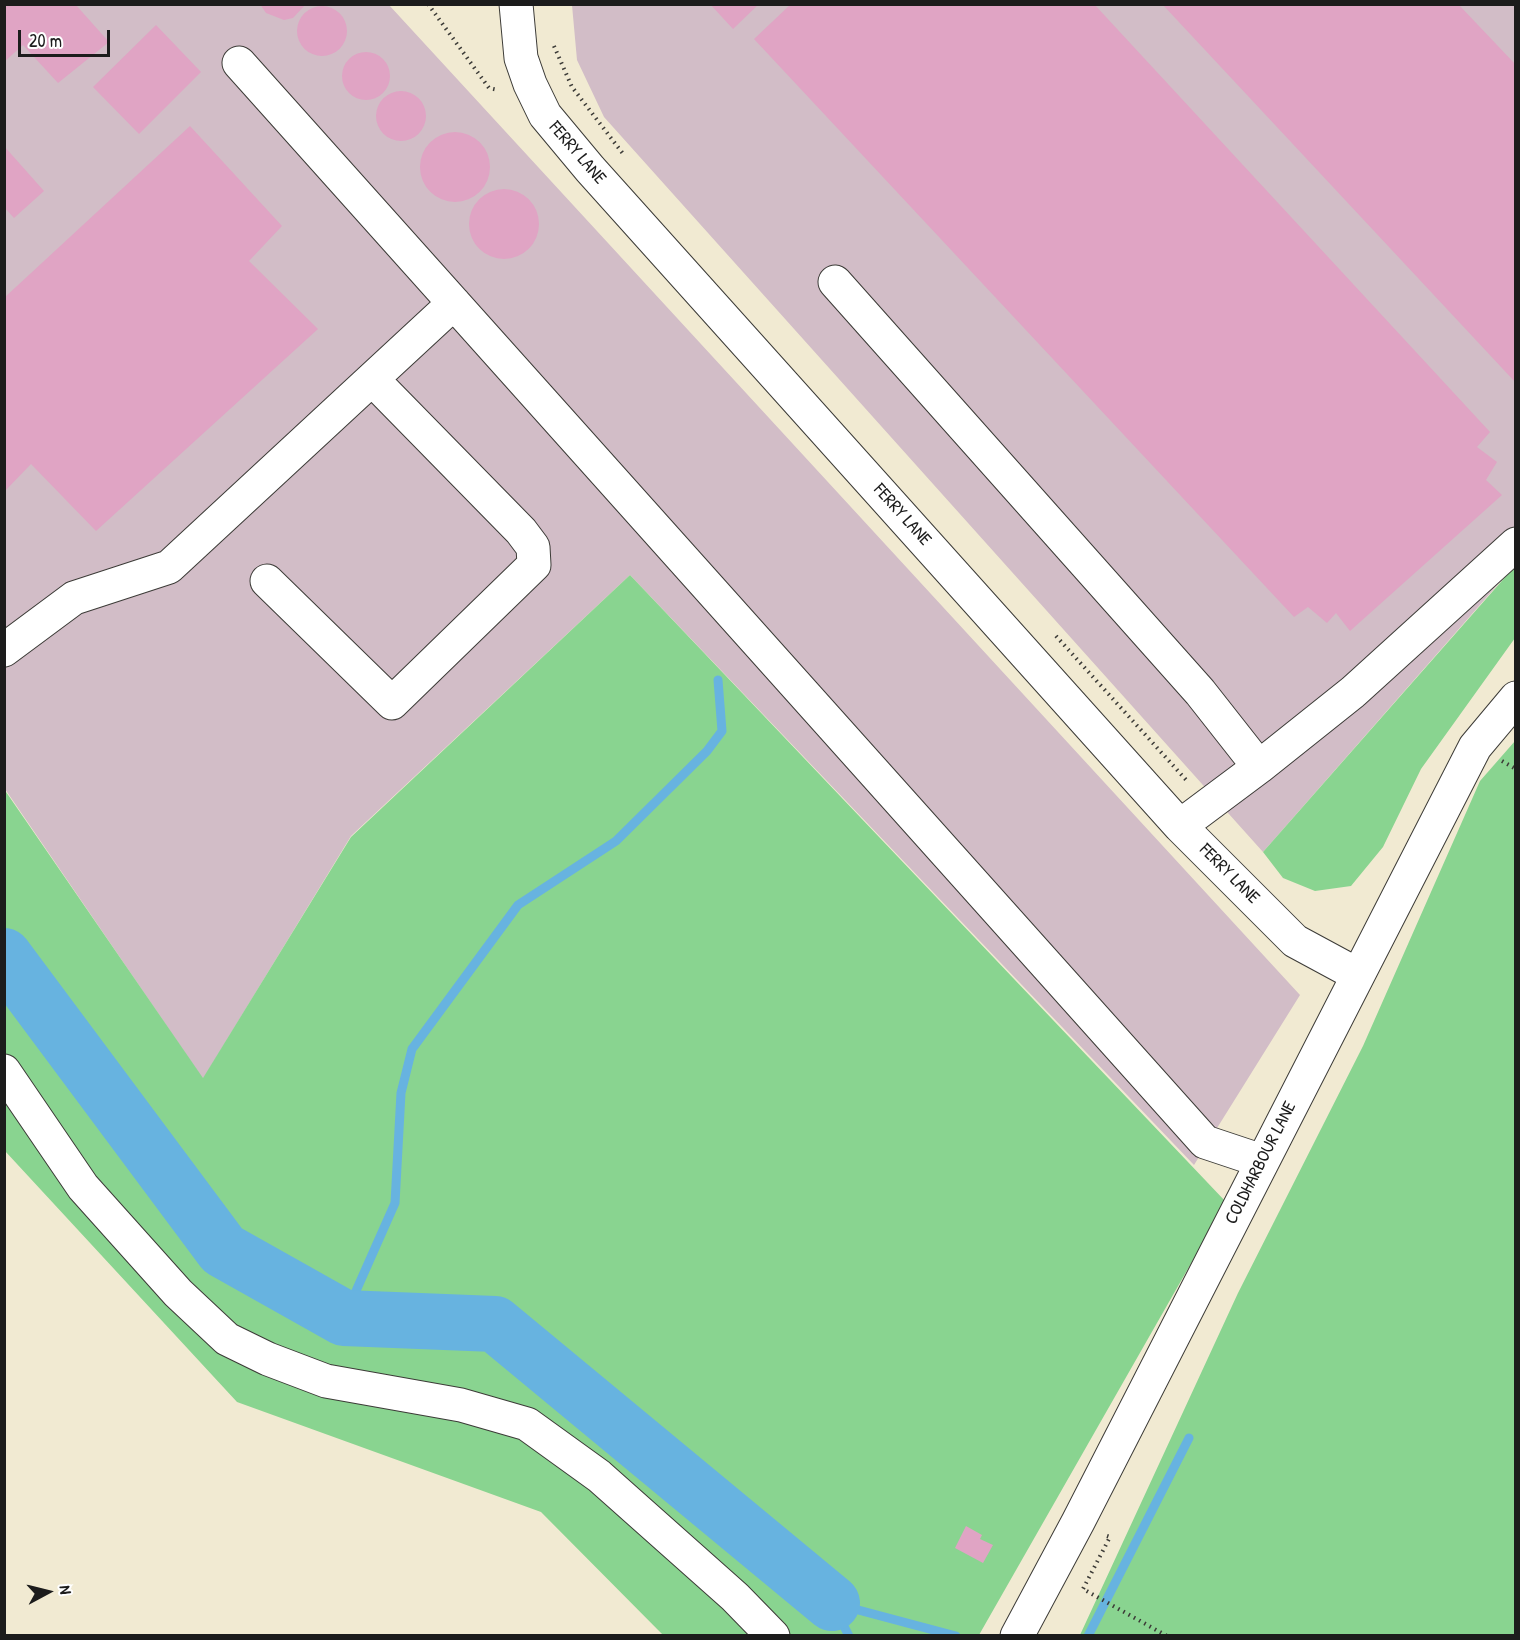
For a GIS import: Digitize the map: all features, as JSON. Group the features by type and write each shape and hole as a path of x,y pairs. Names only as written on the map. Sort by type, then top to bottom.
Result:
{"street":[{"name":"FERRY LANE","path":"516,4 521,58 530,84 545,116 590,169 1180,826 1295,941 1358,975"},
{"path":"239,63 1205,1142 1262,1161"},
{"path":"835,282 1200,692 1259,766"},
{"path":"4,650 74,598 169,567 454,303"},
{"path":"267,581 392,703 534,565 533,547 521,531 373,380"},
{"path":"1180,826 1353,692 1515,544"},
{"name":"COLDHARBOUR LANE","path":"1017,1635 1475,747 1515,698"},
{"path":"4,1071 83,1187 178,1293 226,1339 268,1359 326,1381 461,1405 526,1424 599,1476 735,1597 773,1635"}],"path":[{"path":"428,4 489,88 495,91 530,84"},
{"path":"551,38 572,87 602,129 632,164"},
{"path":"1078,659 1208,804"},
{"path":"1085,1591 1167,1635"}],"shaded area":[{"path":"4,5 389,5 1300,995 1194,1165 630,575 351,836 203,1079 5,789"},
{"path":"572,5 1515,5 1515,565 1263,852 604,117 577,60"}],"green space":[{"path":"1515,566 1515,638 1421,769 1383,847 1351,886 1315,891 1283,878 1263,852"},
{"path":"630,575 1226,1202 979,1635 663,1635 541,1512 237,1402 5,1151 4,789 203,1078 351,837"},
{"path":"1515,741 1515,1635 1080,1635 1238,1293 1363,1046 1480,781"}],"building":[{"path":"4,4 75,4 109,42 58,83 23,45 4,62"},
{"path":"260,4 306,4 293,18 284,20 266,13"},
{"path":"710,4 759,4 733,29"},
{"path":"791,4 1094,4 1490,432 1477,447 1497,462 1486,480 1502,495 1350,631 1336,613 1327,623 1308,607 1294,617 754,39"},
{"path":"1163,5 1459,5 1516,65 1516,383"},
{"path":"322,6 331,8 342,17 347,31 345,40 336,51 322,56 313,54 302,45 297,31 299,22 308,11"},
{"path":"156,25 201,72 139,134 93,87"},
{"path":"361,52 371,52 386,62 390,76 389,85 380,96 371,100 361,100 346,90 342,81 342,71 352,56"},
{"path":"401,91 410,93 421,102 426,116 424,125 415,136 401,141 392,139 381,130 376,116 378,107 387,96"},
{"path":"190,126 282,226 249,261 318,329 96,531 31,464 4,492 4,298"},
{"path":"455,132 474,138 484,148 490,167 484,186 474,196 455,202 436,196 426,186 420,167 426,148 436,138"},
{"path":"4,146 44,191 14,218 4,207"},
{"path":"504,189 523,195 533,205 539,224 533,243 523,253 504,259 485,253 475,243 469,224 475,205 485,195"},
{"path":"966,1526 982,1535 980,1539 993,1545 983,1563 955,1548"}],"waterway":[{"path":"344,1318 395,1203 401,1093 412,1049 518,905 616,841 707,751 722,731 718,680"},
{"path":"4,956 223,1250 344,1318 495,1324 832,1603"},
{"path":"1088,1636 1189,1438"},
{"path":"832,1603 956,1636"},
{"path":"832,1603 849,1636"}]}
